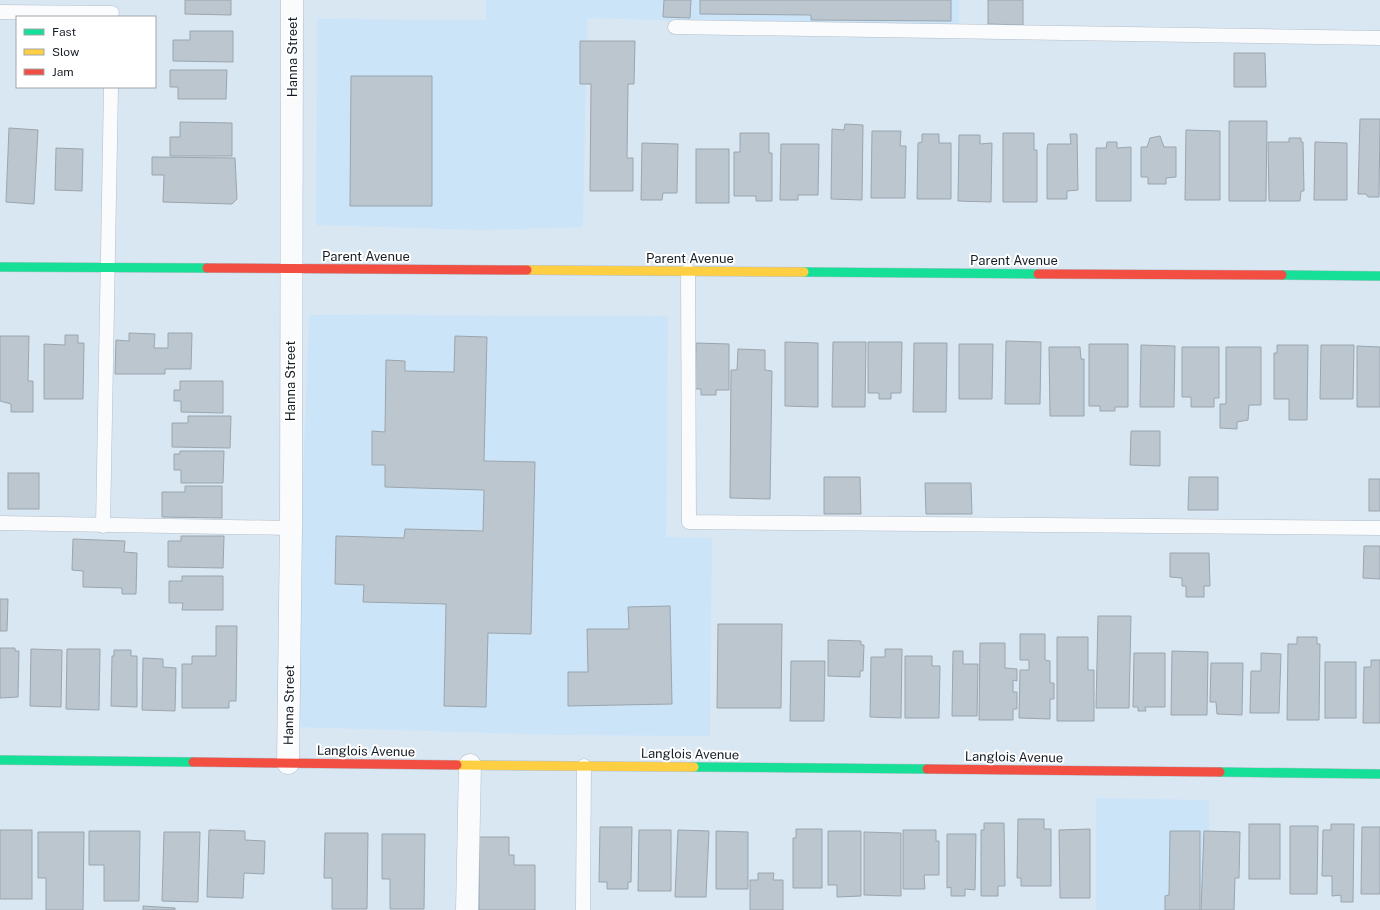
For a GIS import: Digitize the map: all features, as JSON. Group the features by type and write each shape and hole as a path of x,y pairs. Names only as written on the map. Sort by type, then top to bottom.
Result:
{"street":[{"name":"Hanna Street","path":"288,763 291,528 292,0"},
{"name":"Parent Avenue","path":"0,267 1380,276"},
{"name":"Langlois Avenue","path":"0,760 1380,774"},
{"path":"467,910 470,765"}],"lane":[{"path":"0,12 112,10"},
{"path":"675,27 1380,38"},
{"path":"103,526 111,88"},
{"path":"688,272 689,522 1380,528"},
{"path":"0,523 103,526 291,528"},
{"path":"583,910 584,766"}],"shaded area":[{"path":"486,0 959,0 959,29 587,18 583,227 481,230 316,225 317,19 486,20"},
{"path":"309,315 668,316 666,537 712,538 710,736 560,735 294,727"},
{"path":"1096,798 1209,800 1209,910 1096,910"}],"building":[{"path":"185,0 231,0 231,15 185,14"},
{"path":"664,0 691,0 690,18 663,17"},
{"path":"700,0 951,0 951,21 811,20 811,15 700,14"},
{"path":"988,0 1023,0 1023,25 988,24"},
{"path":"190,31 233,31 233,62 173,61 173,40 190,40"},
{"path":"580,41 635,41 634,84 628,84 627,158 633,158 633,191 590,191 591,84 580,84"},
{"path":"1234,53 1265,53 1266,87 1234,87"},
{"path":"170,70 227,70 226,99 178,99 178,87 170,87"},
{"path":"351,76 432,76 432,206 350,206"},
{"path":"1360,119 1380,119 1379,197 1368,197 1366,194 1358,194"},
{"path":"1229,121 1267,121 1266,201 1229,201"},
{"path":"180,122 232,123 232,156 170,156 170,137 180,137"},
{"path":"845,124 863,125 862,200 831,199 832,129 844,130"},
{"path":"9,128 38,130 34,204 6,202"},
{"path":"1186,130 1220,131 1220,200 1185,200"},
{"path":"872,131 901,131 900,146 906,146 905,198 871,198"},
{"path":"740,133 769,133 769,153 772,153 772,201 756,201 756,196 734,196 734,152 740,152"},
{"path":"1003,133 1034,133 1034,150 1037,150 1037,202 1003,202"},
{"path":"922,134 939,134 939,143 951,143 951,199 917,199 918,143 922,142"},
{"path":"1070,134 1077,134 1078,190 1067,191 1067,199 1047,199 1048,144 1071,144"},
{"path":"959,135 980,135 980,144 992,143 991,202 958,201"},
{"path":"1160,136 1164,147 1176,147 1176,177 1166,178 1166,184 1148,184 1148,177 1141,177 1141,147 1147,147 1150,138"},
{"path":"1289,138 1301,138 1301,142 1303,142 1304,191 1301,191 1300,201 1269,201 1268,142 1289,142"},
{"path":"1107,142 1117,142 1117,148 1131,147 1131,201 1096,201 1096,148 1106,148"},
{"path":"1315,142 1347,143 1347,200 1314,200"},
{"path":"642,143 678,144 677,193 663,193 662,200 641,200"},
{"path":"781,144 819,144 818,195 798,195 798,200 780,200"},
{"path":"56,148 83,149 82,191 55,190"},
{"path":"696,149 729,149 729,203 696,203"},
{"path":"152,157 235,158 237,199 232,204 163,202 164,175 152,175"},
{"path":"129,333 155,334 154,348 168,348 168,333 192,333 191,369 165,369 165,374 115,374 116,340 129,341"},
{"path":"65,335 78,335 78,343 84,343 83,399 44,399 44,344 65,345"},
{"path":"0,336 29,336 28,381 33,381 33,412 11,412 11,404 0,401"},
{"path":"455,336 487,337 484,461 535,462 531,634 488,633 486,707 444,706 446,604 363,602 364,585 335,584 336,536 404,538 405,529 483,531 484,490 385,487 385,465 372,465 372,431 385,432 386,360 405,361 405,371 454,372"},
{"path":"1006,341 1041,342 1040,404 1005,404"},
{"path":"785,342 818,343 818,407 785,406"},
{"path":"833,342 866,342 865,407 832,407"},
{"path":"868,342 902,342 901,393 891,393 891,399 879,399 879,393 868,393"},
{"path":"696,343 729,344 729,390 716,390 716,395 701,395 701,389 695,389"},
{"path":"914,343 947,343 946,412 913,412"},
{"path":"959,344 993,344 992,399 959,399"},
{"path":"1089,344 1128,344 1128,407 1115,407 1115,411 1100,411 1100,406 1089,406"},
{"path":"1141,345 1175,346 1174,407 1140,407"},
{"path":"1277,345 1308,345 1307,420 1289,420 1289,399 1274,399 1274,353 1277,353"},
{"path":"1321,345 1354,345 1353,399 1320,399"},
{"path":"1357,346 1380,347 1380,407 1357,407"},
{"path":"1049,347 1080,347 1081,359 1084,359 1084,416 1050,416"},
{"path":"1182,347 1219,347 1219,398 1214,398 1214,407 1191,407 1191,397 1182,397"},
{"path":"1226,347 1261,347 1261,405 1249,405 1248,420 1237,422 1237,429 1220,428 1220,404 1226,404"},
{"path":"738,349 765,350 765,370 772,371 770,499 730,498 731,370 737,370"},
{"path":"180,381 223,381 223,413 181,412 181,401 174,401 174,390 180,390"},
{"path":"188,416 231,416 230,448 172,447 172,423 188,423"},
{"path":"1131,431 1160,431 1160,466 1130,465"},
{"path":"180,451 224,451 223,483 181,483 181,470 174,470 174,454 180,454"},
{"path":"8,473 39,473 39,509 8,509"},
{"path":"824,477 860,477 861,514 824,514"},
{"path":"1189,477 1218,477 1218,510 1188,510"},
{"path":"1369,479 1380,479 1380,511 1369,511"},
{"path":"925,483 971,483 972,514 926,514"},
{"path":"185,486 222,486 222,518 162,517 162,492 185,492"},
{"path":"181,536 224,536 223,568 168,567 168,541 181,541"},
{"path":"73,539 125,541 124,552 137,553 136,594 122,594 122,588 83,587 83,571 72,570"},
{"path":"1364,546 1380,546 1380,579 1363,578"},
{"path":"1170,553 1209,553 1210,586 1204,586 1204,597 1186,597 1186,586 1182,586 1182,578 1170,577"},
{"path":"182,576 223,576 223,610 182,610 183,603 169,603 169,581 182,581"},
{"path":"0,599 8,599 7,631 0,631"},
{"path":"670,606 672,704 568,706 568,672 588,672 587,629 629,629 628,607"},
{"path":"1098,616 1131,616 1129,708 1096,708"},
{"path":"718,624 782,624 781,708 717,708"},
{"path":"216,626 237,626 236,701 229,701 229,708 182,708 182,664 192,664 192,656 216,656"},
{"path":"1020,634 1045,634 1045,660 1050,661 1050,683 1054,683 1054,699 1050,699 1050,719 1019,718 1020,670 1029,670 1029,660 1020,660"},
{"path":"1057,637 1088,637 1088,670 1094,670 1094,721 1057,721"},
{"path":"1297,637 1317,637 1317,644 1320,644 1319,720 1287,720 1288,644 1297,644"},
{"path":"828,640 861,641 861,645 864,645 863,671 860,671 860,677 828,676"},
{"path":"980,643 1005,643 1005,668 1017,669 1017,681 1013,680 1013,692 1017,692 1017,709 1013,709 1013,720 979,720"},
{"path":"0,648 15,648 15,651 19,651 18,697 0,698"},
{"path":"31,649 62,650 61,707 30,706"},
{"path":"67,649 100,649 99,710 66,709"},
{"path":"885,649 902,649 901,718 870,717 871,657 885,657"},
{"path":"114,650 131,650 131,656 137,656 137,707 111,706 112,656 114,656"},
{"path":"953,651 963,651 963,664 978,664 977,716 952,716"},
{"path":"1172,651 1208,652 1207,715 1171,715"},
{"path":"1134,653 1165,653 1165,707 1145,707 1146,711 1138,711 1138,707 1133,707"},
{"path":"1261,653 1281,654 1279,713 1250,713 1251,671 1261,671"},
{"path":"905,656 932,656 932,666 940,666 939,718 905,718"},
{"path":"143,658 163,659 163,667 176,668 175,711 142,710"},
{"path":"1371,660 1380,660 1380,723 1363,723 1364,667 1371,667"},
{"path":"791,661 825,661 824,721 790,721"},
{"path":"1325,662 1356,662 1356,718 1325,718"},
{"path":"1211,663 1243,663 1242,715 1217,714 1216,702 1210,702"},
{"path":"1018,819 1044,819 1044,829 1051,829 1051,886 1021,886 1021,878 1017,878"},
{"path":"984,823 1004,823 1005,886 998,886 998,896 981,896 981,830 984,830"},
{"path":"1249,824 1280,824 1280,879 1249,879"},
{"path":"1331,824 1354,824 1353,902 1341,902 1341,895 1332,896 1332,876 1322,876 1323,830 1331,830"},
{"path":"1290,826 1318,826 1317,894 1290,894"},
{"path":"600,827 632,827 631,882 628,882 628,889 607,889 607,882 599,882"},
{"path":"1362,827 1380,827 1380,894 1361,894"},
{"path":"796,829 822,829 822,888 793,888 793,838 796,838"},
{"path":"1090,829 1090,898 1060,898 1059,830"},
{"path":"0,830 32,830 32,899 0,899"},
{"path":"209,830 245,831 245,840 265,841 264,874 244,873 243,898 207,897"},
{"path":"639,830 671,830 671,891 638,891"},
{"path":"678,830 709,831 706,897 675,897"},
{"path":"903,830 936,830 936,841 939,841 939,875 924,875 925,889 903,889"},
{"path":"89,831 140,831 139,901 104,901 104,865 89,865"},
{"path":"716,831 748,832 748,889 716,889"},
{"path":"828,831 861,831 861,896 837,897 837,885 828,885"},
{"path":"1170,831 1200,831 1200,910 1165,910 1165,896 1169,895"},
{"path":"1204,831 1240,832 1239,878 1235,878 1234,910 1201,910"},
{"path":"38,832 84,832 83,910 46,910 46,878 38,878"},
{"path":"164,832 200,832 198,902 162,901"},
{"path":"864,832 901,833 901,896 864,895"},
{"path":"325,833 368,833 367,909 332,909 332,878 324,878"},
{"path":"382,834 425,834 424,909 390,909 390,879 382,879"},
{"path":"947,834 976,834 975,890 965,889 965,896 951,896 951,887 947,888"},
{"path":"479,837 509,837 509,855 514,855 514,865 535,865 535,910 479,910"},
{"path":"758,873 774,873 773,880 783,880 783,910 750,910 750,880 758,880"},
{"path":"143,906 175,908 175,910 143,910"}],"traffic: fast":[{"path":"0,267 207,268"},
{"path":"804,272 1038,274"},
{"path":"1282,275 1380,276"},
{"path":"0,760 193,762"},
{"path":"694,767 927,769"},
{"path":"1220,772 1380,774"}],"traffic: slow":[{"path":"527,270 804,272"},
{"path":"457,765 694,767"}],"traffic: jam":[{"path":"207,268 527,270"},
{"path":"1038,274 1282,275"},
{"path":"193,762 457,765"},
{"path":"927,769 1220,772"}]}
